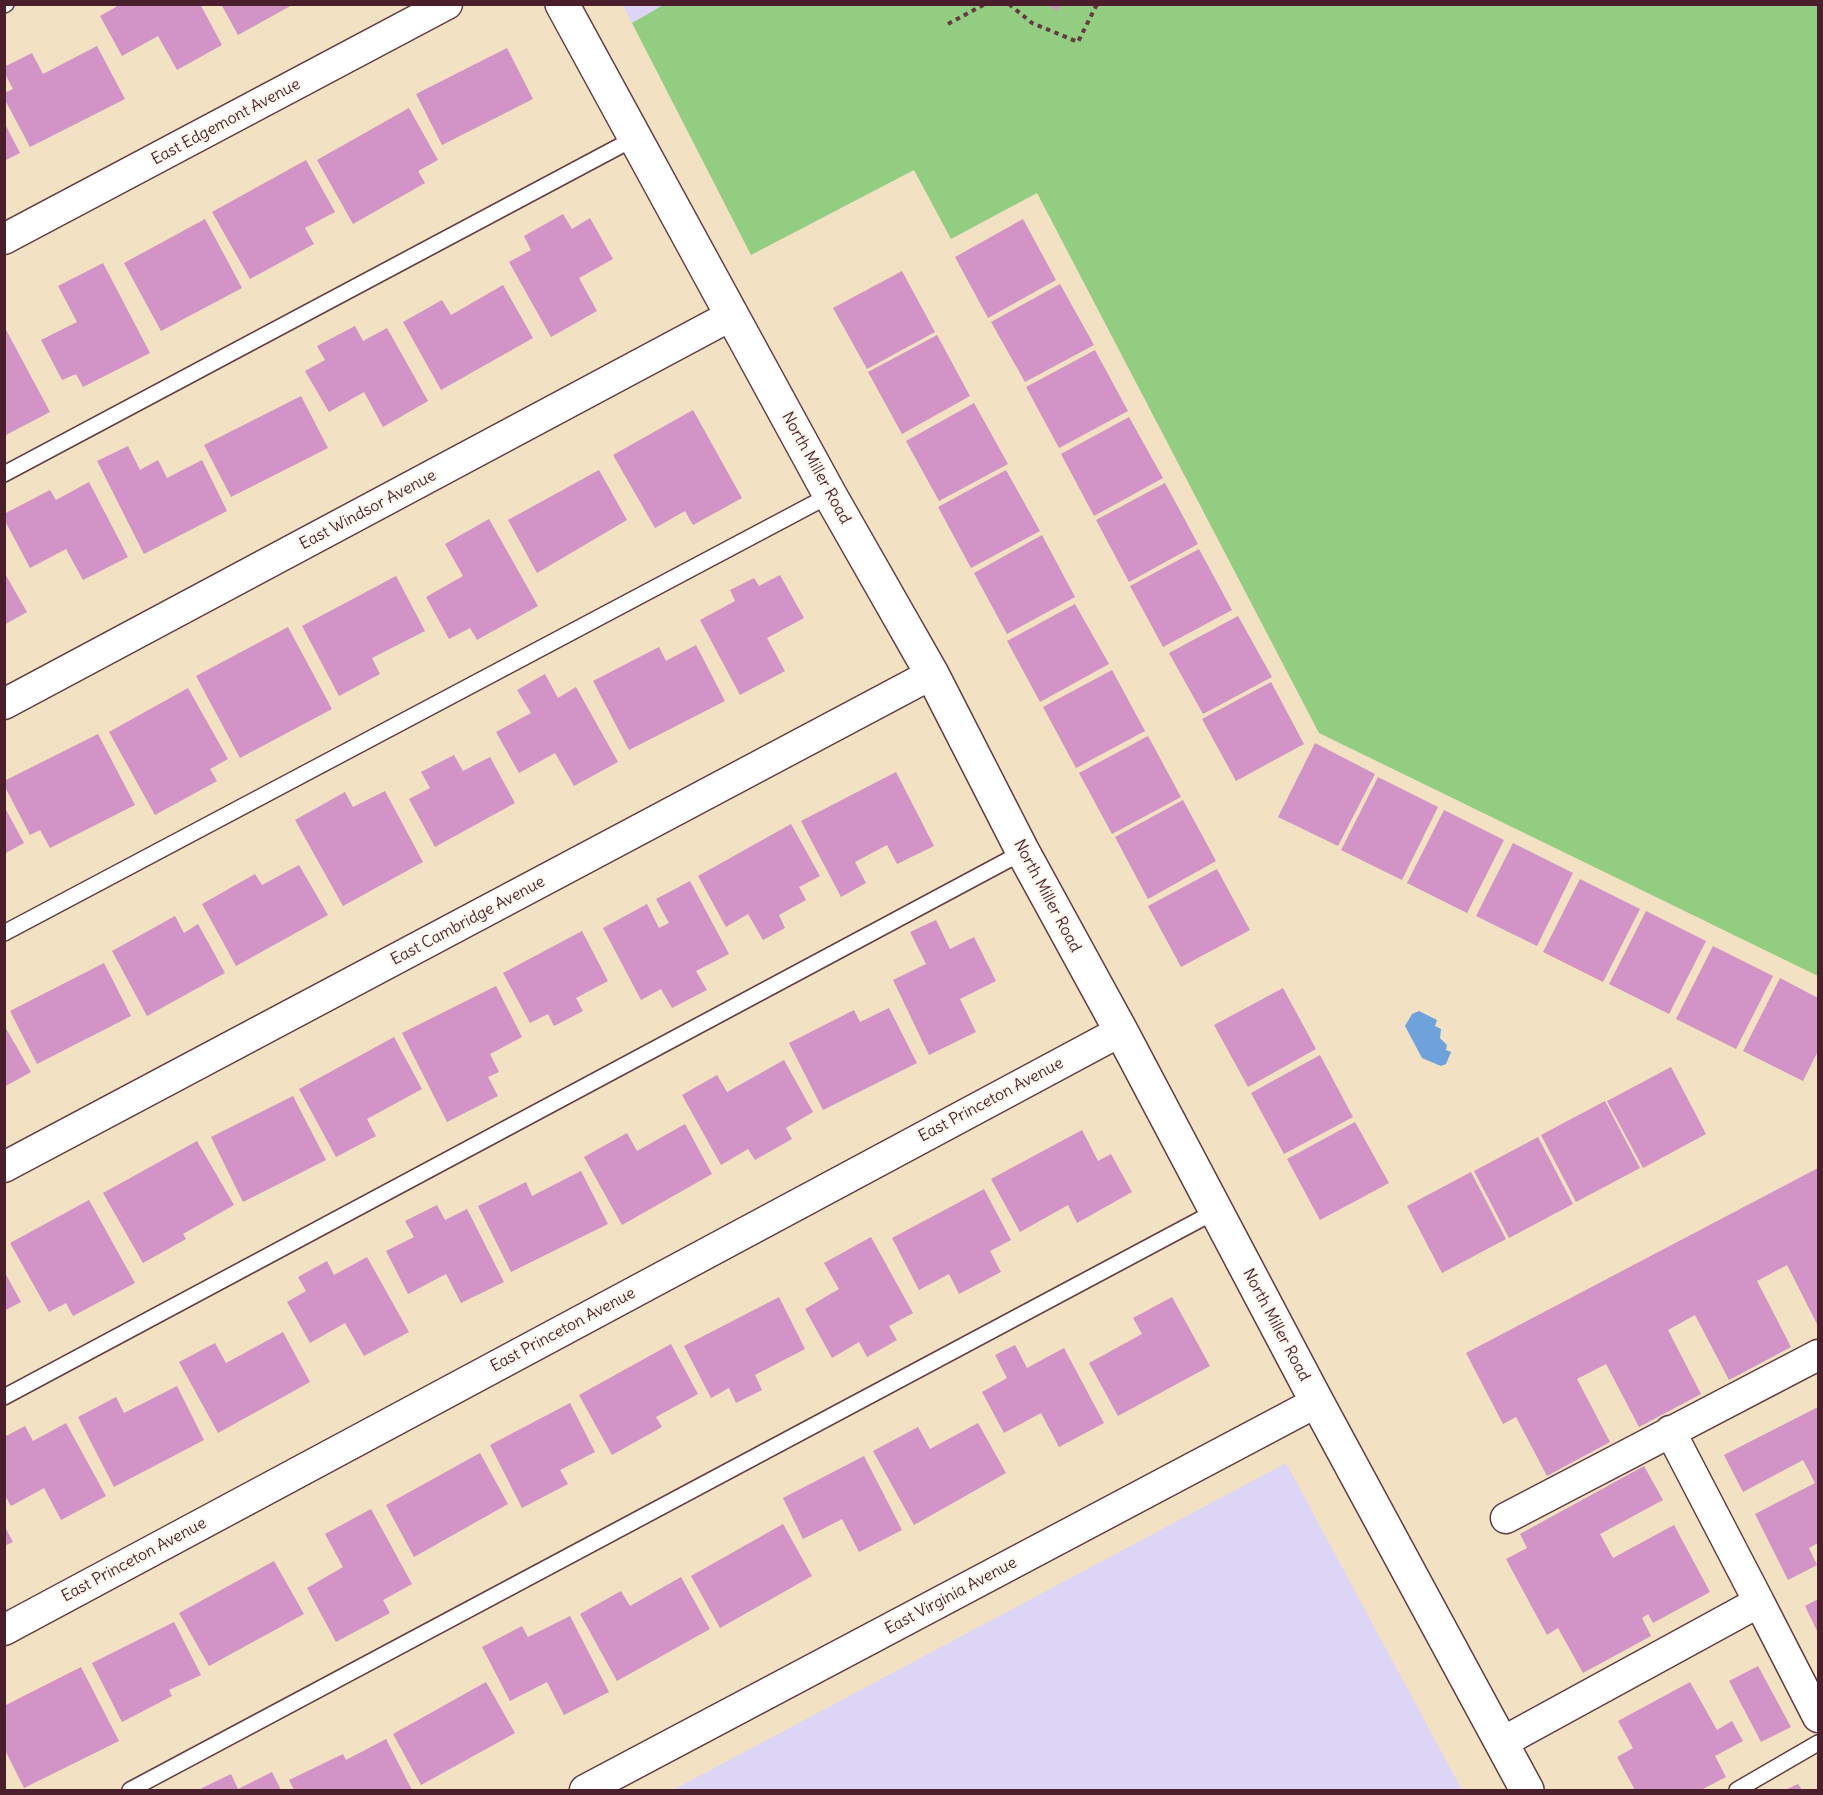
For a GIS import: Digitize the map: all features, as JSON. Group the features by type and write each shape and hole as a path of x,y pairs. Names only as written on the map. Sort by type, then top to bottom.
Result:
{"street":[{"name":"East Edgemont Avenue","path":"4,239 447,4"},
{"name":"North Miller Road","path":"561,4 830,495 932,674 1023,852 1527,1791"},
{"name":"East Windsor Avenue","path":"4,704 732,315"},
{"name":"East Cambridge Avenue","path":"4,1167 932,674"},
{"name":"East Princeton Avenue","path":"4,1630 1121,1031"},
{"path":"1506,1518 1818,1355"},
{"name":"East Virginia Avenue","path":"585,1791 1317,1402"},
{"path":"1670,1431 1818,1717"},
{"path":"1501,1743 1759,1602"}],"lane":[{"path":"4,474 635,138"},
{"path":"4,933 830,495"},
{"path":"4,1397 1023,852"},
{"path":"130,1791 1216,1211"},
{"path":"1737,1791 1818,1743"}],"path":[{"path":"948,24 985,4"},
{"path":"1009,4 1032,23 1078,42 1096,4"}],"shaded area":[{"path":"623,5 665,5 632,23"},
{"path":"1286,1463 1462,1790 673,1790"}],"green space":[{"path":"665,4 1818,5 1818,976 1319,733 1037,193 951,239 914,170 751,255 632,23"}],"water":[{"path":"1419,1011 1437,1020 1435,1026 1441,1029 1440,1038 1447,1045 1446,1050 1451,1052 1446,1064 1441,1066 1422,1058 1405,1026 1412,1014"}],"building":[{"path":"121,4 200,4 222,45 177,70 158,36 122,56 100,16"},
{"path":"221,4 294,4 238,35"},
{"path":"1047,4 1061,4 1057,11"},
{"path":"97,46 125,99 30,147 4,98 4,93 13,89 4,72 4,67 32,53 43,74"},
{"path":"507,48 533,99 442,145 416,94"},
{"path":"409,108 438,160 418,171 425,183 353,224 317,160"},
{"path":"4,122 20,153 4,161"},
{"path":"306,160 335,212 305,228 314,244 250,279 212,212"},
{"path":"563,214 572,229 590,218 613,259 579,278 597,311 551,337 509,262 531,250 524,236"},
{"path":"205,219 242,288 161,331 124,263"},
{"path":"1023,219 1056,280 988,318 955,257"},
{"path":"103,263 150,353 83,387 76,374 62,380 41,340 77,322 58,286"},
{"path":"902,271 935,332 867,369 833,308"},
{"path":"1060,284 1094,345 1025,382 991,322"},
{"path":"503,285 533,338 441,390 403,322 442,300 451,315"},
{"path":"4,326 50,412 4,436"},
{"path":"355,326 363,341 387,328 428,401 383,427 364,392 329,412 305,371 325,360 317,346"},
{"path":"937,335 970,396 902,434 868,372"},
{"path":"1095,350 1128,411 1059,448 1026,387"},
{"path":"301,396 328,448 231,497 204,445"},
{"path":"974,403 1008,464 939,501 906,441"},
{"path":"693,410 742,498 693,525 685,511 655,528 613,455"},
{"path":"1129,417 1163,478 1094,516 1061,454"},
{"path":"128,446 140,470 158,460 167,478 202,460 227,511 144,554 97,461"},
{"path":"599,470 627,520 537,573 508,520"},
{"path":"1006,470 1040,531 971,568 938,507"},
{"path":"89,482 128,557 83,580 66,549 30,568 4,519 4,514 50,490 56,500"},
{"path":"1165,483 1198,544 1129,582 1096,520"},
{"path":"489,519 538,606 477,640 470,628 449,639 426,597 463,576 445,544"},
{"path":"1042,535 1075,597 1007,634 974,573"},
{"path":"1199,549 1232,610 1163,647 1130,586"},
{"path":"4,572 27,612 4,625"},
{"path":"780,575 804,618 767,638 785,671 740,695 700,620 735,601 730,590 754,578 759,586"},
{"path":"396,576 425,631 372,658 380,674 339,696 302,626"},
{"path":"1075,604 1109,664 1040,702 1007,641"},
{"path":"1238,616 1272,677 1203,714 1169,653"},
{"path":"288,627 332,709 240,758 196,676"},
{"path":"696,645 725,701 629,750 593,681 659,647 666,661"},
{"path":"1112,670 1145,731 1076,768 1043,707"},
{"path":"545,674 558,698 576,687 618,762 574,786 555,753 519,773 496,732 531,713 517,690"},
{"path":"1271,682 1304,744 1236,781 1202,719"},
{"path":"188,688 228,759 210,769 217,781 155,815 109,732"},
{"path":"98,734 135,805 50,848 40,830 30,835 4,781"},
{"path":"1148,736 1181,797 1112,834 1079,773"},
{"path":"1315,743 1375,774 1338,846 1278,817"},
{"path":"454,755 463,771 490,757 515,803 435,847 409,799 430,788 421,772"},
{"path":"896,772 934,846 897,864 887,845 855,862 866,883 841,897 801,821"},
{"path":"1378,777 1438,807 1402,880 1341,850"},
{"path":"385,791 423,862 343,906 295,820 345,792 353,807"},
{"path":"1183,800 1216,861 1148,899 1115,837"},
{"path":"4,806 24,843 4,854"},
{"path":"1444,810 1504,840 1467,913 1407,883"},
{"path":"791,824 820,876 799,887 806,900 779,915 785,928 763,940 748,914 726,927 698,876"},
{"path":"1513,843 1573,873 1537,946 1476,916"},
{"path":"299,865 328,915 236,966 202,904 255,874 262,885"},
{"path":"1217,869 1250,930 1181,967 1148,906"},
{"path":"1580,879 1640,909 1603,982 1543,952"},
{"path":"690,881 729,954 696,971 707,990 672,1008 661,989 641,1000 603,928 647,904 659,928 669,923 656,899"},
{"path":"1646,911 1706,941 1669,1014 1609,984"},
{"path":"175,916 184,933 198,924 225,973 147,1016 112,951"},
{"path":"936,920 950,949 974,937 996,981 960,999 976,1032 929,1055 893,980 926,964 910,932"},
{"path":"582,931 608,981 576,998 583,1011 554,1026 548,1014 530,1023 503,973"},
{"path":"1713,946 1773,976 1736,1049 1676,1019"},
{"path":"104,963 131,1016 37,1064 10,1011"},
{"path":"1780,978 1818,998 1818,1051 1803,1081 1743,1051"},
{"path":"496,986 522,1037 490,1054 499,1072 488,1077 498,1096 447,1122 402,1033"},
{"path":"1283,988 1316,1049 1248,1087 1214,1025"},
{"path":"889,1008 917,1063 823,1110 789,1043 854,1010 860,1022"},
{"path":"4,1025 31,1072 4,1087"},
{"path":"394,1037 422,1089 367,1119 376,1136 336,1157 299,1089"},
{"path":"1320,1055 1353,1117 1284,1154 1251,1093"},
{"path":"784,1060 813,1112 786,1128 792,1139 755,1160 748,1149 721,1165 682,1095 717,1075 727,1092"},
{"path":"1671,1067 1706,1134 1643,1168 1607,1101"},
{"path":"293,1096 326,1160 243,1202 211,1137"},
{"path":"1605,1101 1640,1168 1576,1202 1541,1135"},
{"path":"1355,1122 1389,1183 1320,1220 1287,1159"},
{"path":"685,1124 712,1174 622,1225 584,1157 627,1133 637,1151"},
{"path":"1082,1130 1098,1161 1111,1154 1132,1192 1077,1223 1068,1205 1020,1232 991,1179"},
{"path":"1538,1137 1573,1204 1509,1238 1474,1171"},
{"path":"197,1141 234,1205 183,1234 186,1239 143,1263 103,1193"},
{"path":"1818,1168 1818,1326 1787,1265 1757,1281 1791,1347 1729,1380 1695,1315 1668,1330 1701,1394 1639,1427 1606,1364 1577,1379 1610,1442 1547,1476 1516,1417 1503,1424 1466,1353"},
{"path":"581,1171 608,1224 511,1272 478,1206 526,1182 532,1196"},
{"path":"1471,1172 1506,1239 1442,1273 1407,1206"},
{"path":"984,1189 1011,1240 990,1251 1001,1272 959,1294 949,1274 919,1290 892,1238"},
{"path":"89,1200 135,1283 73,1316 66,1303 49,1312 10,1243"},
{"path":"437,1205 445,1220 467,1209 504,1282 461,1303 446,1274 408,1294 386,1251 414,1237 405,1221"},
{"path":"871,1237 913,1313 889,1326 897,1340 867,1357 859,1342 832,1358 805,1309 839,1289 824,1263"},
{"path":"367,1257 409,1332 364,1356 345,1323 310,1343 287,1302 306,1291 298,1277 327,1261 334,1275"},
{"path":"4,1271 21,1302 4,1311"},
{"path":"779,1297 805,1349 755,1375 762,1390 736,1403 729,1388 711,1398 684,1346"},
{"path":"1172,1297 1210,1366 1118,1416 1089,1363 1142,1334 1133,1318"},
{"path":"283,1332 310,1382 218,1433 179,1362 215,1343 226,1363"},
{"path":"671,1344 698,1394 656,1417 662,1427 612,1455 579,1395"},
{"path":"1015,1345 1027,1368 1064,1348 1104,1423 1059,1447 1041,1413 1004,1433 982,1392 1007,1378 995,1355"},
{"path":"177,1386 204,1440 114,1487 78,1417 116,1397 124,1413"},
{"path":"570,1403 595,1452 560,1470 568,1484 522,1508 490,1445"},
{"path":"1818,1407 1818,1543 1809,1548 1817,1565 1788,1580 1755,1514 1815,1483 1803,1460 1743,1492 1724,1455"},
{"path":"66,1423 106,1496 61,1520 44,1488 11,1506 4,1494 4,1437 25,1426 33,1441"},
{"path":"978,1423 1006,1473 914,1525 873,1451 918,1427 930,1449"},
{"path":"480,1453 508,1504 414,1557 386,1505"},
{"path":"864,1456 902,1530 859,1552 842,1519 803,1539 783,1498"},
{"path":"1644,1466 1663,1500 1600,1534 1613,1558 1674,1525 1710,1592 1653,1623 1648,1614 1642,1618 1651,1636 1583,1673 1558,1628 1547,1635 1506,1559 1527,1548 1520,1534"},
{"path":"371,1509 412,1584 383,1600 390,1613 336,1642 307,1588 343,1567 325,1534"},
{"path":"783,1524 812,1576 720,1628 691,1576"},
{"path":"4,1525 13,1542 4,1546"},
{"path":"274,1561 304,1614 209,1666 179,1613"},
{"path":"681,1577 710,1629 617,1681 580,1614 621,1591 630,1606"},
{"path":"1818,1599 1818,1633 1805,1606"},
{"path":"570,1616 609,1692 564,1715 547,1682 510,1701 482,1647 522,1626 528,1637"},
{"path":"174,1622 201,1675 169,1690 172,1696 122,1722 92,1663"},
{"path":"1758,1666 1791,1727 1761,1742 1729,1681"},
{"path":"81,1667 119,1741 24,1788 4,1748 4,1706"},
{"path":"486,1682 515,1733 421,1785 393,1734"},
{"path":"1690,1682 1717,1730 1732,1721 1743,1741 1715,1756 1726,1777 1701,1790 1635,1790 1617,1757 1633,1748 1618,1721"},
{"path":"386,1739 412,1790 294,1790 289,1780 343,1754 346,1760"},
{"path":"272,1772 281,1790 198,1790 231,1774 238,1789"},
{"path":"1798,1784 1802,1790 1785,1790"}]}
